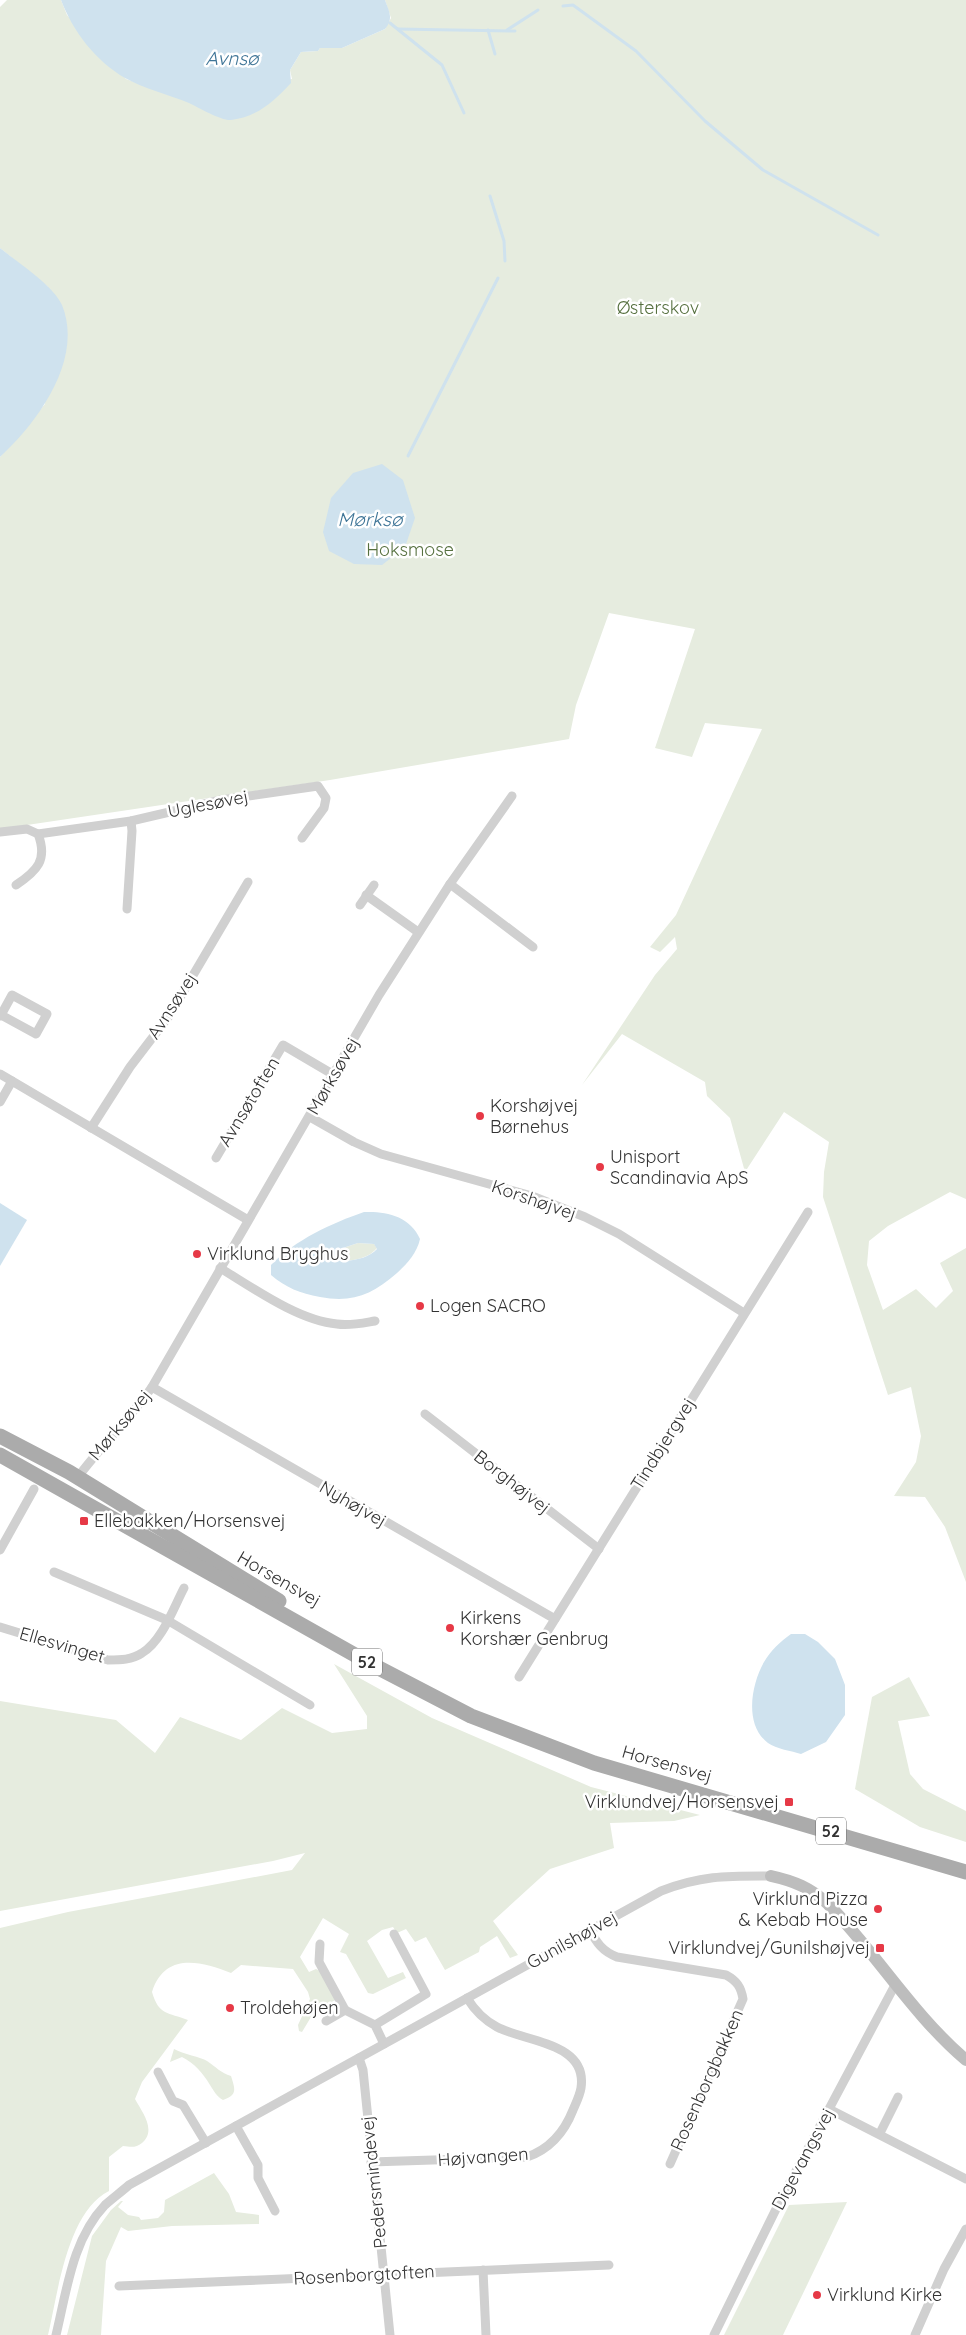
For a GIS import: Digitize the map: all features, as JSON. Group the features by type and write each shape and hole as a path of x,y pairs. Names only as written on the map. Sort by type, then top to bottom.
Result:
{"main road":[{"name":"Horsensvej","path":"0,1436 78,1477 203,1556 301,1614 385,1661 544,1743"},
{"name":"Horsensvej","path":"0,1455 371,1664 471,1716 594,1763 962,1870"},
{"name":"52","path":"0,1455 49,1473 78,1477 80,1486 90,1497 132,1530"},
{"path":"0,1455 27,1478 34,1488"}],"street":[{"name":"Uglesøvej","path":"0,832 27,830 38,834 131,821 221,800 318,786 326,798 324,808 302,838"},
{"name":"Mørksøvej","path":"78,1477 100,1447 134,1412 152,1387 379,995 450,884 512,796"},
{"path":"127,909 131,821"},
{"path":"16,885 30,876 40,864 43,847 38,834"},
{"name":"Avnsøvej","path":"91,1128 136,1059 169,1016 248,882"},
{"path":"450,884 533,947"},
{"path":"360,905 374,885"},
{"path":"366,895 418,932"},
{"path":"12,995 47,1014 36,1034 0,1015 12,995"},
{"name":"Avnsøtoften","path":"216,1158 283,1045 334,1075"},
{"path":"0,1074 248,1220"},
{"path":"0,1102 12,1081"},
{"name":"Korshøjvej","path":"310,1117 354,1142 381,1154 532,1196 585,1217 619,1234 744,1313"},
{"name":"Tindbjergvej","path":"519,1677 808,1212"},
{"path":"220,1268 273,1301 301,1314 335,1324 352,1325 376,1321"},
{"name":"Nyhøjvej","path":"152,1387 555,1619"},
{"name":"Borghøjvej","path":"425,1414 598,1549"},
{"path":"1,1548 34,1488"},
{"path":"54,1572 167,1620 310,1705"},
{"name":"Ellesvinget","path":"0,1627 108,1660 126,1659 142,1653 154,1643 184,1588"},
{"name":"Gunilshøjvej","path":"56,2335 76,2252 90,2225 105,2205 129,2185 589,1929 661,1891 689,1880 720,1876 771,1876"},
{"path":"771,1876 794,1882 814,1891 840,1916 895,1985 945,2043 966,2060"},
{"name":"Rosenborgbakken","path":"589,1929 599,1946 617,1957 726,1975 735,1980 741,1989 742,1999 670,2164"},
{"path":"375,2026 426,1994 394,1934"},
{"path":"320,1944 319,1962 345,2010 375,2026 384,2044"},
{"name":"Digevangsvej","path":"714,2335 780,2201 895,1985"},
{"name":"Højvangen","path":"371,2162 527,2157 541,2152 554,2142 567,2125 582,2088 579,2068 571,2057 559,2048 498,2028 474,2010 467,1998"},
{"path":"326,2021 345,2010"},
{"name":"Pedersmindevej","path":"359,2058 363,2070 390,2335"},
{"path":"158,2072 173,2101 183,2105 206,2143"},
{"path":"880,2133 898,2097"},
{"path":"829,2108 966,2178"},
{"path":"236,2126 258,2165 258,2178 275,2212"},
{"path":"915,2335 944,2269 966,2229"},
{"name":"Rosenborgtoften","path":"119,2286 609,2265"},
{"path":"483,2270 486,2335"}],"green space":[{"name":"Østerskov","path":"7,0 61,0 67,15 126,79 167,94 292,79 290,70 301,52 318,51 320,48 342,48 385,29 391,18 385,0 966,0 966,1199 950,1192 888,1226 869,1241 867,1265 883,1310 916,1289 936,1308 953,1291 940,1263 966,1248 966,1582 945,1527 925,1497 894,1496 916,1462 921,1436 911,1387 888,1395 823,1197 824,1172 829,1142 784,1112 745,1172 730,1118 707,1096 705,1082 622,1034 582,1085 655,975 677,949 675,937 660,952 650,947 676,915 762,729 705,723 692,757 655,748 695,629 609,613 576,705 569,739 330,780 0,829 0,457 45,404 48,287 0,248 0,7"},
{"path":"358,1243 374,1244 377,1248 371,1254 359,1259 346,1261 342,1258 342,1252 346,1247"},
{"path":"334,1664 432,1718 591,1787 700,1815 674,1821 610,1823 614,1848 550,1869 493,1921 518,1955 510,1958 497,1936 480,1947 479,1952 445,1970 426,1937 415,1942 406,1929 397,1933 393,1927 382,1930 367,1941 388,1978 403,1972 406,1978 373,1994 368,1993 346,1954 340,1952 349,1934 323,1918 300,1957 309,1972 316,1969 322,1972 335,2000 322,2008 317,2007 302,2032 299,2031 298,2025 310,1999 308,1992 293,1969 241,1965 231,1973 207,1965 185,1963 165,1970 152,1992 155,2000 165,2012 188,2020 142,2082 135,2099 147,2121 148,2132 146,2138 138,2146 123,2146 109,2157 109,2191 95,2201 83,2216 74,2235 66,2255 48,2335 0,2335 0,1928 68,1912 292,1870 305,1853 273,1861 0,1911 0,1701 116,1720 155,1753 180,1717 241,1740 282,1708 332,1733 367,1729 367,1716"},
{"path":"909,1677 930,1716 898,1721 910,1774 923,1789 966,1811 966,1842 920,1827 855,1789 872,1697"},
{"path":"174,2049 207,2061 221,2072 231,2076 234,2088 233,2094 223,2100 215,2093 201,2072 182,2057 170,2062"},
{"path":"214,2173 229,2194 236,2212 259,2215 259,2224 172,2226 128,2231 121,2227 106,2261 101,2335 67,2335 92,2236 111,2210 123,2201 118,2207 128,2215 139,2217 141,2220 158,2218 164,2212 165,2200"},
{"path":"847,2202 783,2335 724,2335 789,2205"}],"water":[{"name":"Avnsø","path":"61,0 385,0 390,18 385,29 342,48 320,48 318,51 301,52 290,70 291,83 278,96 264,108 249,116 227,120 189,103 140,85 114,71 87,45 72,23"},
{"path":"0,248 34,274 57,297 62,305 67,326 67,347 62,368 54,388 42,408 29,426 0,457"},
{"name":"Mørksø","path":"382,464 403,480 415,518 405,547 382,565 354,564 329,551 323,532 331,498 353,473"},
{"path":"0,1203 27,1220 0,1266"},
{"path":"364,1212 389,1214 404,1220 416,1231 420,1239 414,1254 388,1281 361,1296 331,1299 300,1292 271,1275 271,1265 291,1248 314,1233","holes":["358,1243 374,1244 377,1249 367,1256 346,1261 342,1258 342,1252 346,1247"]},
{"path":"791,1634 805,1634 818,1642 835,1659 845,1685 845,1715 826,1742 801,1754 771,1745 760,1735 755,1726 752,1704 759,1671 764,1662 779,1643"}],"waterway":[{"path":"563,6 573,5 636,51 705,121 763,170 878,235"},
{"path":"507,30 538,10"},
{"path":"390,23 442,65 464,113"},
{"path":"398,29 515,31"},
{"path":"488,30 495,54"},
{"path":"490,196 504,241 505,261"},
{"path":"408,456 498,278"}],"place":[{"name":"Korshøjvej Børnehus","path":"480,1116"},
{"name":"Unisport Scandinavia ApS","path":"600,1167"},
{"name":"Virklund Bryghus","path":"197,1254"},
{"name":"Logen SACRO","path":"420,1306"},
{"name":"Ellebakken/Horsensvej","path":"84,1521"},
{"name":"Kirkens Korshær Genbrug","path":"450,1628"},
{"name":"Virklundvej/Horsensvej","path":"789,1802"},
{"name":"Virklund Pizza & Kebab House","path":"878,1909"},
{"name":"Virklundvej/Gunilshøjvej","path":"880,1948"},
{"name":"Troldehøjen","path":"230,2008"},
{"name":"Virklund Kirke","path":"817,2295"}],"park label":[{"name":"Hoksmose","path":"410,550"}]}
